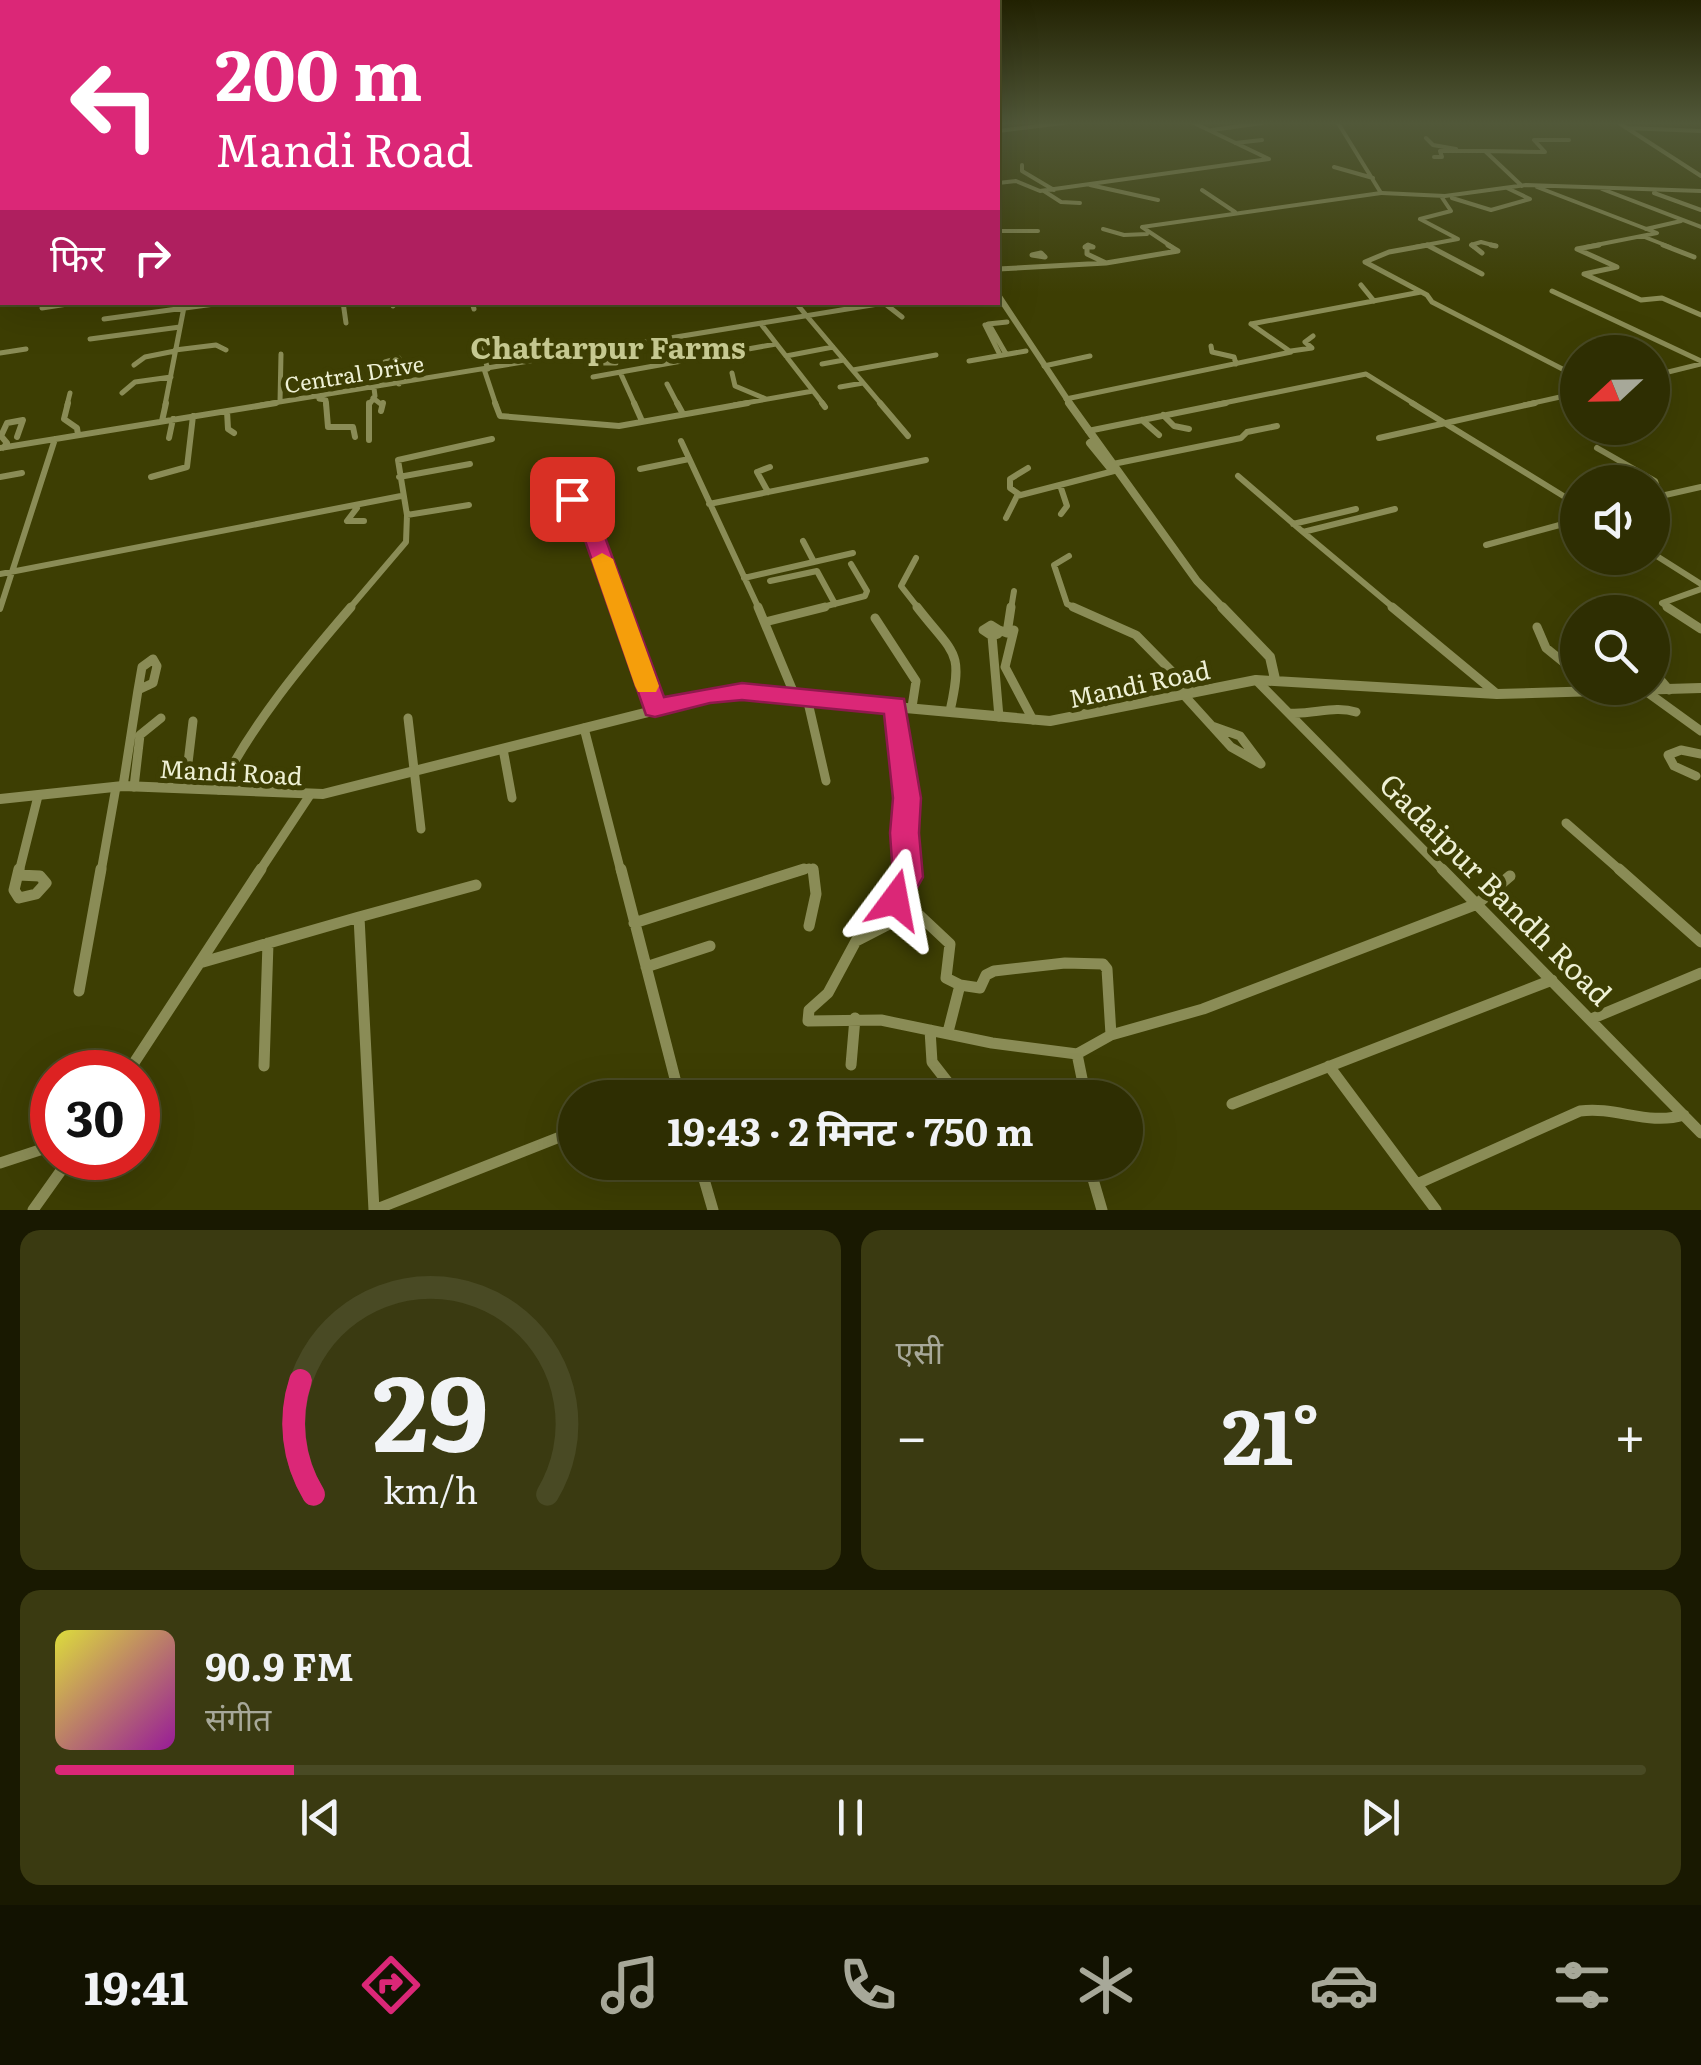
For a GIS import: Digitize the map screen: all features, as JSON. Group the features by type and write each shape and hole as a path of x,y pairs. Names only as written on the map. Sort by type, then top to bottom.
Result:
{"street":[{"path":"1036,179 1054,190"},
{"path":"1000,183 1016,180 1034,191 1044,191 1135,179"},
{"path":"1374,179 1382,192"},
{"path":"1515,179 1522,186"},
{"path":"1090,185 1158,200"},
{"path":"1000,267 1106,264 1178,253 1142,227 1382,192 1443,196 1522,186 1701,191"},
{"path":"1533,186 1657,233 1576,249 1618,267 1583,275 1642,300 1662,298 1701,315"},
{"path":"1593,186 1701,227"},
{"path":"1443,196 1484,211 1514,209 1530,199 1507,188"},
{"path":"1202,190 1235,212"},
{"path":"1644,190 1701,210"},
{"path":"1044,191 1061,202 1080,202"},
{"path":"1443,196 1451,211 1420,218 1458,238 1489,244"},
{"path":"1646,229 1684,221"},
{"path":"1103,228 1126,236 1149,233"},
{"path":"1000,231 1038,231"},
{"path":"1642,236 1694,257"},
{"path":"1458,238 1365,261 1431,301 1560,368"},
{"path":"1474,243 1471,247 1482,253"},
{"path":"1427,245 1482,274"},
{"path":"1087,248 1086,253 1106,264"},
{"path":"1020,265 1033,256"},
{"path":"1000,267 1053,266"},
{"path":"1361,285 1374,301"},
{"path":"1552,291 1701,363"},
{"path":"1291,352 1251,324 1421,292"},
{"path":"1000,298 1088,431 1208,594 1270,657 1275,679"},
{"path":"42,308 61,305"},
{"path":"343,305 346,323"},
{"path":"798,305 908,436"},
{"name":"Central Drive","path":"2,448 876,305"},
{"name":"Central Drive","path":"891,305 902,317"},
{"path":"998,305 1103,463 1115,469"},
{"path":"104,319 184,306 162,421"},
{"path":"1003,355 984,326 1007,322"},
{"path":"760,324 826,407"},
{"path":"90,339 180,327"},
{"path":"1066,399 1312,348 1305,342 1312,336"},
{"path":"594,377 776,344"},
{"path":"134,366 145,357 175,351 216,345 226,350"},
{"path":"480,345 500,416 607,426 813,391"},
{"path":"1210,346 1212,352 1234,357 1236,364"},
{"path":"786,356 833,347"},
{"path":"0,353 26,349"},
{"path":"603,350 603,363 616,363"},
{"path":"969,361 1026,351"},
{"path":"280,402 282,354"},
{"path":"852,370 936,355"},
{"path":"1044,366 1090,356"},
{"path":"399,358 385,362 387,372 400,378 399,384"},
{"path":"822,364 844,360"},
{"path":"456,362 459,373"},
{"path":"1670,371 1701,363"},
{"path":"620,372 642,422"},
{"path":"732,373 735,386 766,399"},
{"path":"1088,431 1366,374 1560,493"},
{"path":"122,393 135,382 170,377"},
{"path":"840,387 863,382"},
{"path":"667,384 683,414"},
{"path":"374,388 374,398"},
{"path":"70,393 64,419 77,428 78,435"},
{"path":"1379,438 1560,397"},
{"path":"374,398 383,402 381,412"},
{"path":"369,440 369,401 374,398"},
{"path":"266,404 325,399 328,426 353,427 354,437"},
{"path":"227,410 228,429 234,433"},
{"path":"151,477 187,467 193,416"},
{"path":"1163,416 1174,426 1189,429"},
{"path":"169,438 173,419"},
{"path":"2,448 7,442 2,436 7,424 23,420 16,438"},
{"path":"1142,420 1160,434"},
{"path":"1006,518 1014,499 1020,495 1277,426"},
{"path":"0,610 55,439"},
{"path":"218,790 238,754 305,660 404,546 407,515 399,477 401,457 492,439"},
{"path":"680,441 801,697 826,781"},
{"path":"1597,448 1627,465"},
{"path":"640,469 689,459"},
{"path":"710,504 926,460"},
{"path":"399,477 470,464"},
{"path":"768,492 757,472 770,468"},
{"path":"1020,495 1010,488 1010,479 1028,468"},
{"path":"0,476 22,472"},
{"path":"1238,476 1496,694"},
{"path":"1060,484 1067,503 1061,514"},
{"path":"1670,494 1701,486"},
{"path":"0,574 401,496"},
{"path":"582,502 655,708"},
{"path":"407,515 469,504"},
{"path":"360,505 346,520 364,521"},
{"path":"1293,524 1356,509"},
{"path":"1303,532 1395,509"},
{"path":"1486,545 1560,525"},
{"path":"803,541 814,562"},
{"path":"744,578 853,554"},
{"path":"1069,556 1054,564 1066,604 1136,634 1212,726 1245,762 1261,764 1240,736 1212,726"},
{"path":"916,558 901,586 957,658 959,670 950,711"},
{"path":"765,622 860,598 867,591 851,564"},
{"path":"1670,566 1701,586"},
{"path":"770,581 817,571 835,604"},
{"path":"1701,586 1662,603 1701,629"},
{"path":"999,717 996,633 1007,633 1014,590"},
{"path":"875,618 916,681 912,707"},
{"path":"1537,627 1546,648 1560,659"},
{"path":"1014,630 1006,671 1033,720"},
{"name":"Mandi Road","path":"0,799 124,786 310,795 728,692 1033,720 1067,719 1256,680 1496,694 1560,691"},
{"name":"Gadaipur Bandh Road","path":"1256,680 1701,1133"},
{"name":"Mandi Road","path":"1670,690 1701,688"},
{"path":"79,990 124,786 138,690"},
{"path":"1665,705 1701,731"},
{"path":"895,706 907,798 904,833 908,877 915,911 950,944 947,980 980,988 986,975 994,971 1066,963 1103,964 1107,968 1111,1036"},
{"path":"1289,713 1313,715 1340,707 1356,712"},
{"path":"124,786 140,736 161,718"},
{"path":"408,718 421,829"},
{"path":"185,788 193,721"},
{"path":"584,728 675,1080"},
{"path":"503,748 512,798"},
{"path":"1696,776 1674,766 1668,754 1682,750 1701,754"},
{"path":"143,1050 310,795"},
{"path":"18,875 38,796"},
{"path":"1566,822 1701,942"},
{"path":"634,923 809,868 818,880 809,926"},
{"path":"908,877 887,925 856,941 828,992 812,1007 807,1018 817,1022 855,1018 1077,1054 1111,1036 1170,1021 1477,904 1510,876"},
{"path":"202,962 476,884"},
{"path":"359,917 374,1210 558,1138"},
{"path":"264,1066 268,943"},
{"path":"646,967 710,946"},
{"path":"1592,1019 1701,974"},
{"path":"1232,1104 1552,980"},
{"path":"948,1032 960,985"},
{"path":"850,1065 855,1018"},
{"path":"930,1030 932,1062 946,1080"},
{"path":"1077,1054 1082,1080"},
{"path":"1329,1066 1436,1210"},
{"path":"1417,1184 1580,1111 1602,1107 1659,1123 1684,1115"},
{"path":"0,1163 30,1153"},
{"path":"33,1210 54,1180"},
{"path":"704,1180 713,1210"},
{"path":"1092,1180 1102,1210"}],"slow traffic":[{"path":"602,559 647,686"}],"district":[{"name":"Chattarpur Farms","path":"608,346"}],"route":[{"path":"572,499 582,502 655,708 742,692 895,706 907,798 904,833 908,877 895,900"}]}
